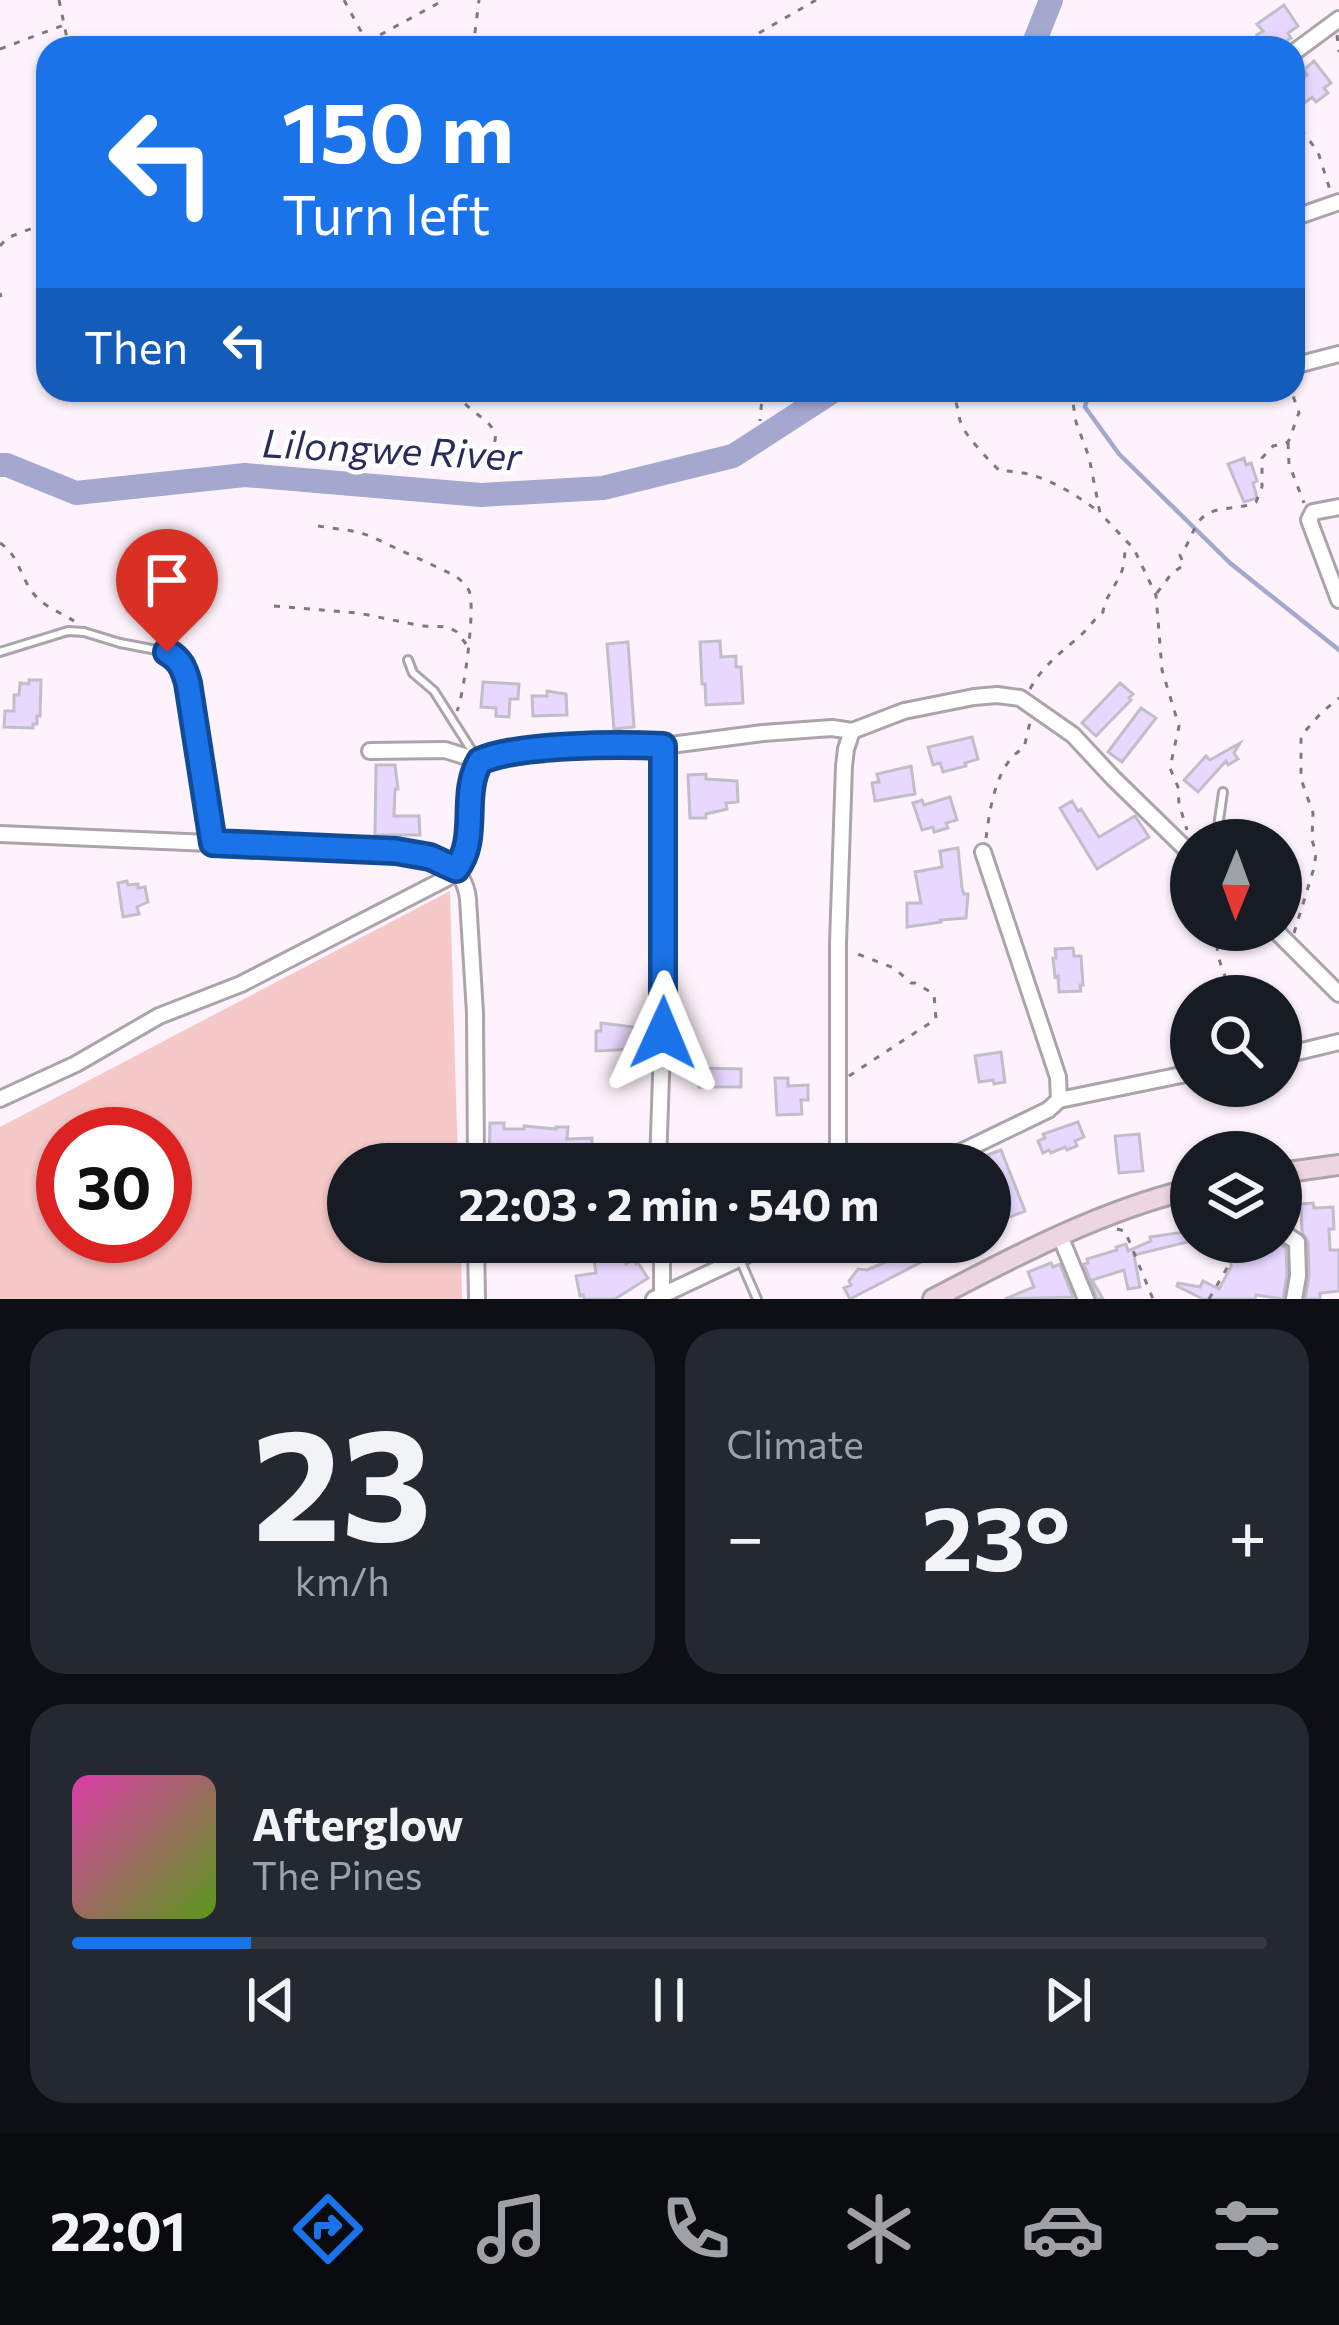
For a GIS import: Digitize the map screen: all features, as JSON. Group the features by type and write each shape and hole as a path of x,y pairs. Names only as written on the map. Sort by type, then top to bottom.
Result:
{"main road":[{"path":"1302,1170 1339,1166"},
{"path":"933,1299 959,1293 1060,1236 1170,1196"}],"street":[{"path":"1305,44 1339,19"},
{"path":"1305,214 1337,202"},
{"path":"1305,362 1339,353"},
{"path":"1339,507 1310,515 1314,538 1339,600"},
{"path":"370,751 446,750 480,761 506,753 663,746 832,728 853,731 904,711 974,697 1010,696 1030,703 1073,735 1170,833"},
{"path":"838,1143 844,766 853,731"},
{"path":"659,1143 664,989 663,746"},
{"path":"0,1100 76,1064 159,1016 241,984 426,891 456,869 466,851 470,785 480,761"},
{"path":"0,834 396,851 430,857 456,869 467,886 468,899 476,1143"},
{"path":"983,853 1058,1077 1059,1100"},
{"path":"1299,951 1339,994"},
{"path":"1302,1050 1339,1042"},
{"path":"980,1143 1059,1100 1170,1076"},
{"path":"1060,1236 1086,1299"},
{"path":"476,1263 477,1299"},
{"path":"660,1263 658,1297 730,1263"},
{"path":"1294,1299 1298,1263"}],"lane":[{"path":"0,652 68,631 149,647 177,658 183,667 202,762 213,843"},
{"path":"408,660 480,761"},
{"path":"1219,819 1223,792"},
{"path":"741,1263 757,1299"}],"path":[{"path":"59,0 66,36"},
{"path":"344,0 364,36"},
{"path":"384,36 445,0"},
{"path":"474,36 478,0"},
{"path":"754,36 816,0"},
{"path":"37,36 64,26"},
{"path":"0,50 36,36"},
{"path":"1305,135 1318,152 1337,202"},
{"path":"0,246 7,238 36,227"},
{"path":"464,402 492,426 490,452 480,459"},
{"path":"760,421 762,402"},
{"path":"958,402 962,427 1000,471 1021,471 1073,493 1100,513 1140,558 1156,595 1162,670 1179,726 1170,768 1184,819"},
{"path":"1073,402 1100,513"},
{"path":"1295,402 1299,413 1288,442 1289,464 1310,515"},
{"path":"1156,595 1184,565 1180,555 1199,521 1216,510 1256,502 1262,487 1262,458 1273,446 1288,442"},
{"path":"318,526 359,532 456,576 470,590 464,692 456,725"},
{"path":"983,853 996,786 1010,758 1024,748 1031,716 1030,689 1038,674 1102,612 1124,564 1127,542"},
{"path":"0,543 11,550 31,591 49,608 72,618 84,632"},
{"path":"274,606 448,627 467,646"},
{"path":"1302,905 1316,853 1313,813 1301,779 1301,736 1339,698"},
{"path":"838,943 894,968 934,994 936,1019 838,1084"},
{"path":"1098,1220 1124,1231 1153,1299"},
{"path":"1209,1299 1226,1263"}],"shaded area":[{"path":"450,891 457,1143 327,1143 327,1263 461,1263 462,1299 0,1299 0,1127 36,1108 36,1263 192,1263 192,1107 38,1107"}],"building":[{"path":"1284,5 1298,26 1290,36 1258,36 1263,31 1257,24"},
{"path":"1314,61 1331,83 1324,88 1328,93 1316,102 1312,97 1305,102 1305,69"},
{"path":"1244,458 1246,465 1251,463 1257,481 1253,483 1257,498 1244,502 1228,464"},
{"path":"720,641 721,657 736,656 736,667 741,667 743,703 706,705 700,642"},
{"path":"628,642 634,727 614,729 607,644"},
{"path":"29,680 41,680 37,724 33,728 4,727 5,711 14,711 14,695 19,695 20,683 29,684"},
{"path":"483,682 519,684 518,699 510,699 509,717 496,716 496,708 481,707"},
{"path":"1120,683 1133,694 1131,700 1096,736 1082,723"},
{"path":"547,691 566,694 567,715 533,716 532,696 547,696"},
{"path":"1141,708 1156,718 1122,762 1108,752"},
{"path":"972,737 978,759 943,772 940,763 933,765 928,747"},
{"path":"1240,743 1234,753 1238,759 1228,765 1226,761 1198,792 1184,780 1206,756 1210,760"},
{"path":"376,765 395,765 394,816 419,816 420,835 375,835"},
{"path":"911,766 915,794 875,801 872,783 879,782 877,774"},
{"path":"706,774 706,779 737,781 738,802 726,803 727,809 706,814 706,818 690,818 688,775"},
{"path":"950,797 957,820 934,832 933,827 922,830 913,803 922,800 924,805"},
{"path":"1072,801 1099,837 1135,816 1149,837 1097,869 1060,808"},
{"path":"958,848 962,888 968,894 966,918 907,927 907,903 921,903 915,872 942,867 940,851"},
{"path":"118,883 145,887 148,902 137,907 139,914 123,917"},
{"path":"1073,948 1074,956 1081,956 1083,985 1081,991 1059,992 1055,949"},
{"path":"601,1023 634,1027 637,1049 596,1051"},
{"path":"1001,1052 1005,1082 979,1082 975,1056"},
{"path":"699,1068 741,1069 741,1087 699,1087"},
{"path":"775,1078 788,1078 788,1086 808,1085 808,1100 801,1100 802,1114 777,1115"},
{"path":"1078,1122 1084,1137 1075,1141 1077,1146 1043,1153 1038,1141 1045,1138 1043,1134"},
{"path":"490,1123 504,1123 504,1129 568,1127 567,1139 592,1138 592,1143 490,1143"},
{"path":"1139,1134 1143,1171 1119,1173 1115,1136"},
{"path":"1011,1175 1025,1211 1011,1216"},
{"path":"1302,1204 1333,1207 1330,1250 1339,1250 1339,1291 1320,1293 1320,1299 1305,1299 1308,1242 1302,1232"},
{"path":"1170,1234 1170,1246 1134,1255 1140,1287 1128,1289 1124,1270 1092,1280 1103,1299 1097,1299 1084,1264 1087,1259 1126,1244 1128,1251 1151,1241 1150,1237"},
{"path":"594,1263 638,1263 648,1278 615,1299 584,1299 576,1276 596,1273"},
{"path":"884,1263 919,1263 850,1299 844,1288 851,1285 858,1269"},
{"path":"1051,1263 1053,1267 1060,1264 1073,1297 1005,1299 1034,1287 1028,1272"},
{"path":"1231,1263 1287,1263 1283,1299 1256,1295 1255,1299 1203,1299 1177,1286 1200,1287 1203,1281 1219,1289"}],"waterway":[{"name":"Lilongwe River","path":"1037,36 1051,0"},
{"name":"Lilongwe River","path":"0,465 76,493 245,475 481,495 603,488 733,456 816,402"},
{"path":"1086,402 1085,407 1119,454 1230,563 1339,650"}],"route":[{"path":"167,652 177,658 188,683 213,843 396,851 430,857 456,869 466,851 470,785 480,761 506,753 663,746 663,1033"}]}
